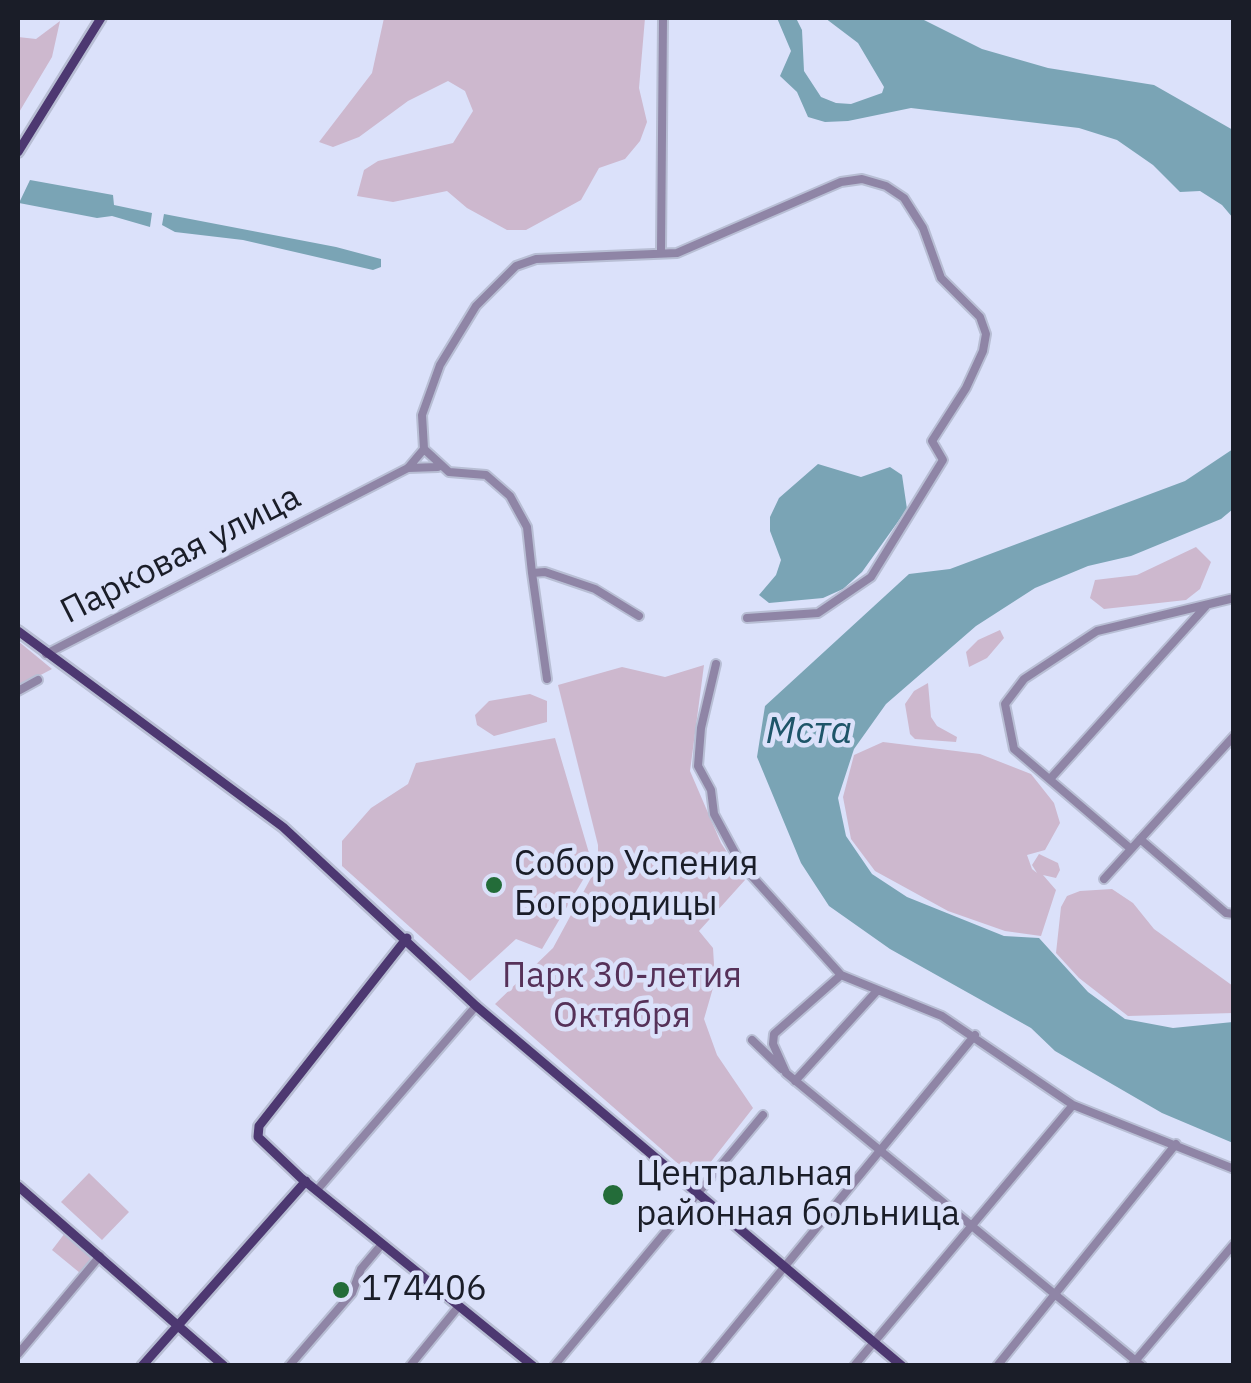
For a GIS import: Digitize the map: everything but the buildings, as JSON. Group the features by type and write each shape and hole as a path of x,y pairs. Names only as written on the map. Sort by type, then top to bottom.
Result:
{"main road":[{"path":"18,152 101,18"},
{"path":"18,631 46,654"},
{"name":"Парковая улица","path":"46,654 283,827 476,1006 902,1366"},
{"path":"407,938 259,1126 258,1136 316,1190 532,1366"},
{"path":"142,1366 306,1181"},
{"path":"18,1186 224,1366"}],"street":[{"path":"661,250 663,18"},
{"path":"442,468 424,448 422,415 440,365 476,306 516,266 536,259 677,252 841,182 862,179 886,186 904,198 923,228 942,278 980,317 986,334 966,388 932,441 943,460 871,577 852,594 818,613 747,618"},
{"name":"Парковая улица","path":"46,654 408,468 424,448"},
{"path":"408,468 423,464 449,472 486,475 510,496 528,527 547,679"},
{"path":"532,573 545,572 595,589 639,616"},
{"path":"1131,849 1014,749 1006,704 1024,679 1097,631 1234,598"},
{"path":"1050,780 1206,606"},
{"path":"716,664 701,728 698,766 711,790 714,814 741,864 841,975 942,1016 975,1035 1072,1106 1234,1169"},
{"path":"18,691 38,680"},
{"path":"1104,879 1234,736"},
{"path":"1140,840 1226,914 1234,914"},
{"path":"786,1072 773,1044 774,1034 841,975"},
{"path":"794,1081 876,992"},
{"path":"316,1190 476,1006"},
{"path":"703,1366 975,1035"},
{"path":"752,1040 794,1081 880,1148 1136,1364 1234,1244"},
{"path":"854,1366 1072,1106"},
{"path":"554,1366 762,1115"},
{"path":"997,1366 1176,1144"},
{"path":"289,1366 352,1294 361,1270 382,1244"},
{"path":"18,1354 100,1256"},
{"path":"410,1366 459,1306"}],"green space":[{"path":"384,18 645,18 639,88 647,122 640,141 625,159 599,168 581,200 526,230 507,230 467,208 447,191 393,202 357,196 364,170 378,161 453,143 473,111 465,91 448,81 408,101 359,137 333,147 319,142 372,73"},
{"path":"60,21 52,57 18,114 18,37 36,39"},
{"path":"1196,547 1211,562 1200,589 1186,600 1104,609 1090,598 1095,580 1137,575"},
{"path":"1000,630 1004,638 987,658 969,667 966,652 978,640"},
{"path":"18,641 52,669 18,687"},
{"name":"Парк 30-летия Октября","path":"704,665 690,771 721,843 745,880 699,931 713,948 715,981 704,1019 717,1055 753,1108 706,1168 683,1168 495,1004 553,948 598,865 598,845 558,685 622,667 665,677"},
{"path":"928,683 931,717 937,726 957,737 956,742 915,739 910,734 905,704 914,691"},
{"path":"530,694 547,701 547,722 494,736 477,725 475,715 489,701"},
{"path":"555,738 589,853 587,873 542,949 516,939 470,981 342,866 342,841 371,808 408,784 416,763"},
{"path":"883,742 980,754 1031,774 1054,803 1060,823 1045,850 1027,855 1032,869 1037,873 1032,865 1039,854 1058,863 1060,870 1056,878 1043,875 1056,890 1041,936 1005,931 948,911 875,871 851,839 843,797 854,755"},
{"path":"1112,889 1133,903 1154,929 1233,986 1233,1013 1128,1016 1079,978 1056,953 1061,907 1067,896 1080,891"},
{"path":"89,1173 129,1212 102,1240 61,1202"},
{"path":"65,1233 94,1257 80,1273 52,1250"}],"water":[{"path":"777,18 796,18 802,30 804,71 821,97 836,103 851,104 882,93 884,87 858,43 825,18 920,18 982,49 1048,68 1154,85 1233,130 1233,218 1222,205 1200,191 1180,192 1153,165 1117,140 1079,128 911,108 848,121 825,122 808,117 797,92 780,76 791,51"},
{"path":"30,180 113,195 114,205 152,213 150,227 112,216 97,218 19,203"},
{"path":"164,214 336,247 381,259 381,267 373,270 243,240 175,232 162,225"},
{"name":"Мста","path":"1233,449 1233,509 1221,519 1131,556 1088,566 1035,588 976,626 886,704 854,749 838,798 846,836 872,874 907,897 1004,936 1039,938 1088,992 1125,1019 1173,1028 1233,1022 1233,1143 1162,1113 1055,1051 1031,1028 890,949 829,906 801,863 757,757 765,706 909,574 950,569 1185,481"},
{"path":"818,464 861,477 890,467 902,475 907,509 862,572 843,589 823,598 769,603 759,595 776,575 781,560 770,531 770,517 779,498"}],"place":[{"name":"Собор Успения Богородицы","path":"494,885"},
{"name":"Центральная районная больница","path":"613,1195"},
{"name":"174406","path":"341,1290"}]}
